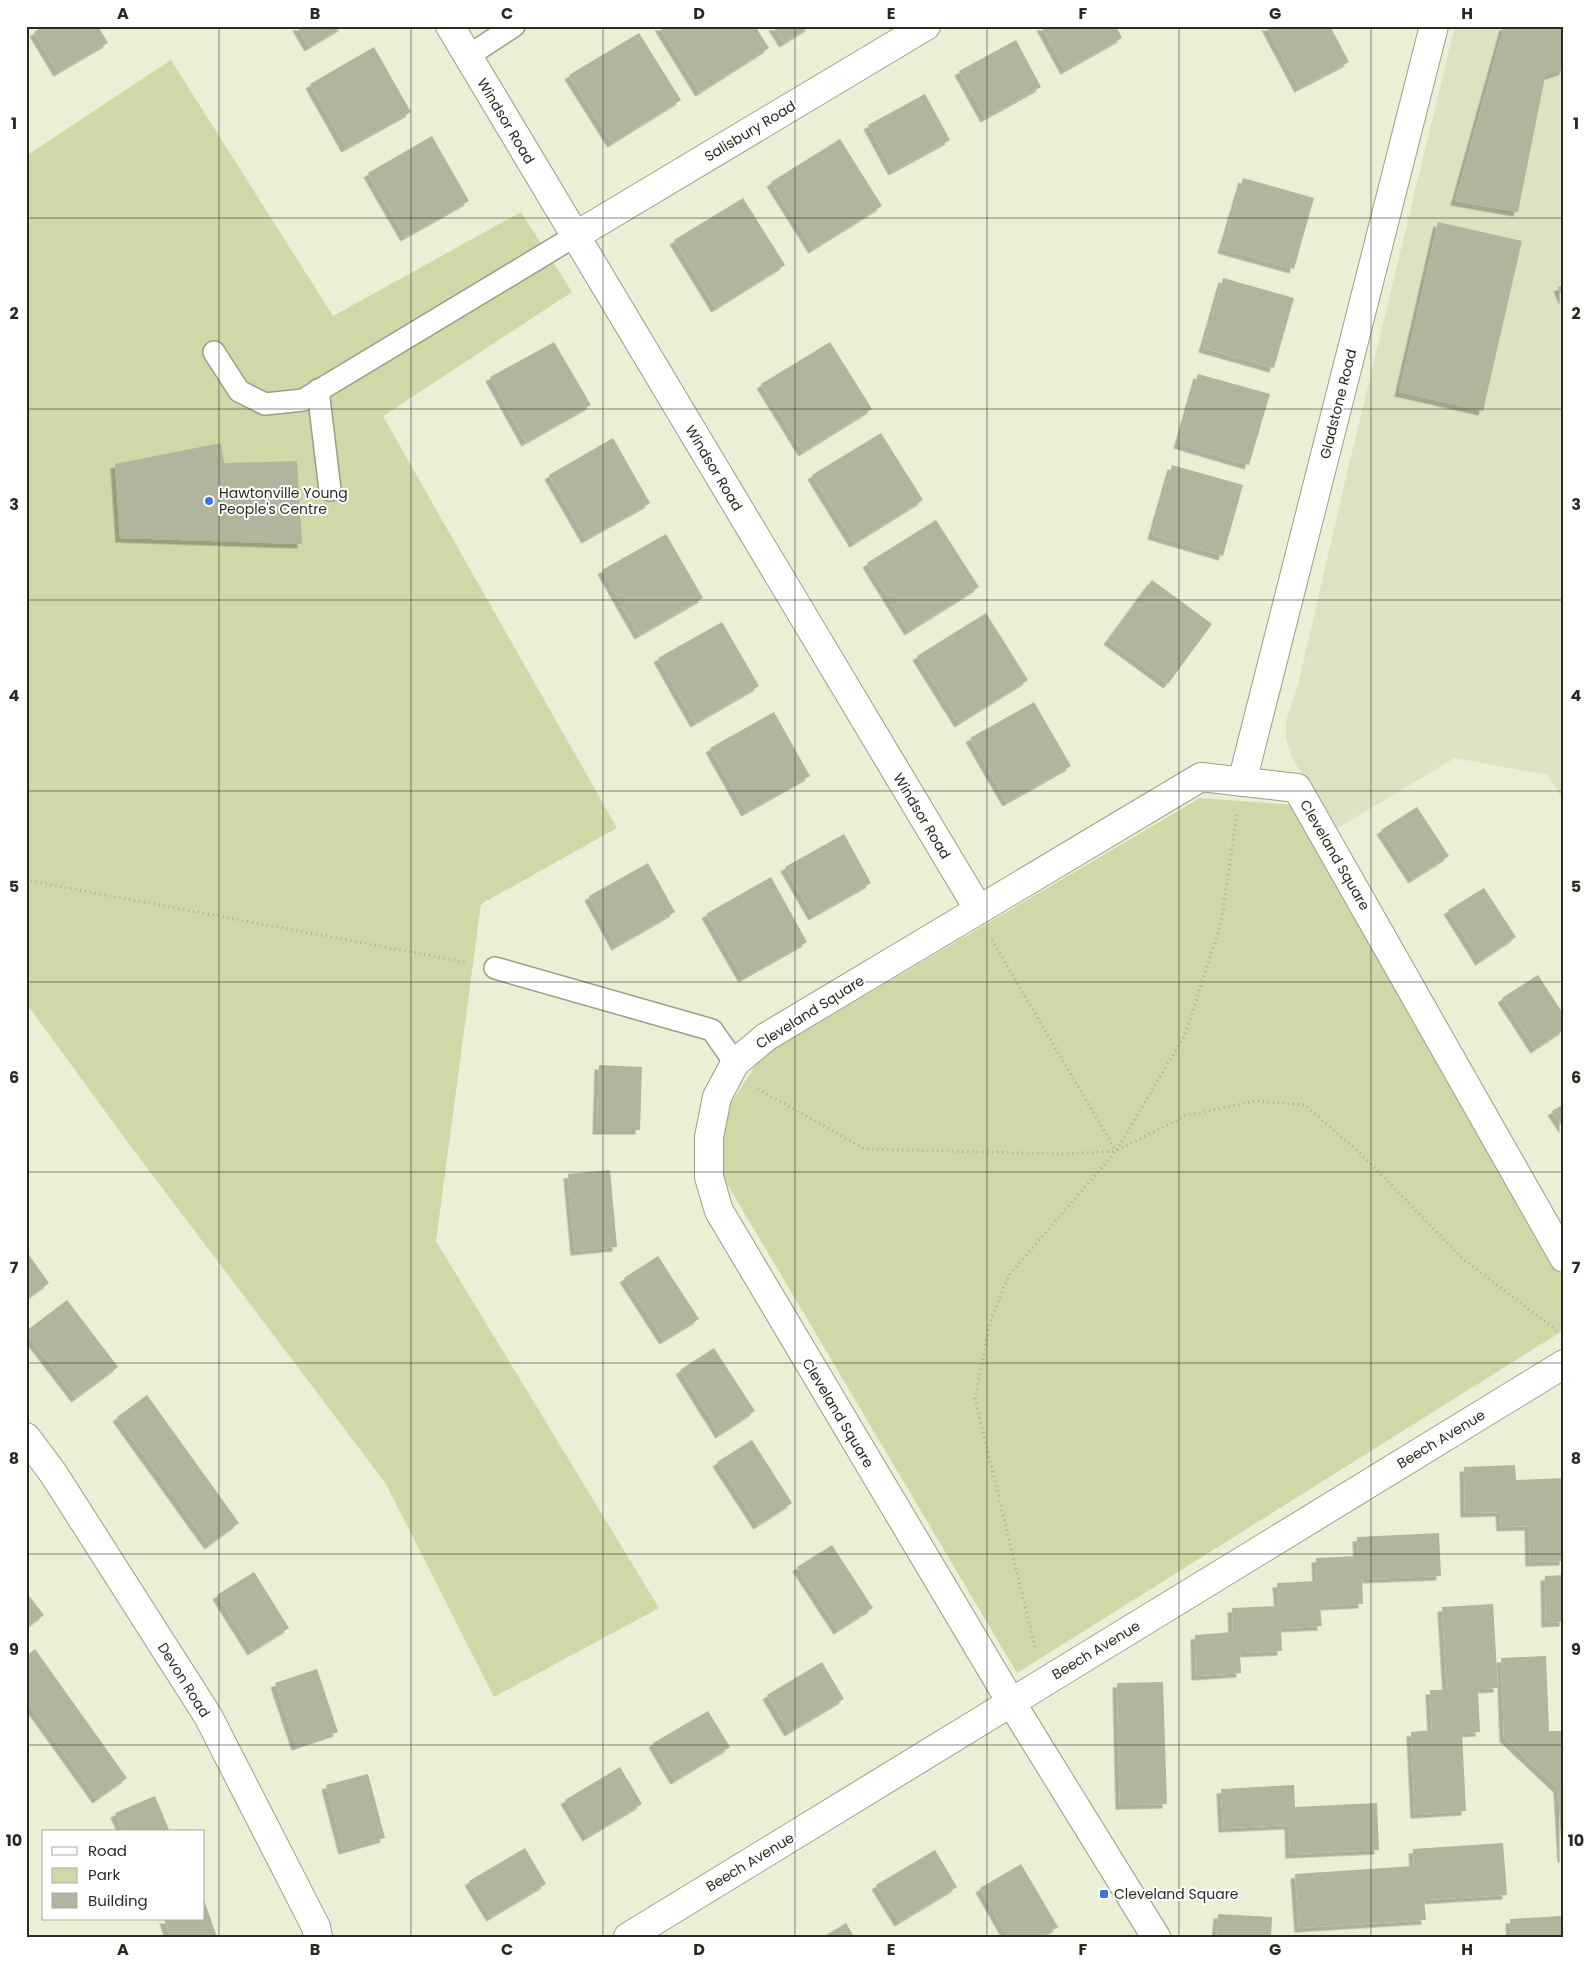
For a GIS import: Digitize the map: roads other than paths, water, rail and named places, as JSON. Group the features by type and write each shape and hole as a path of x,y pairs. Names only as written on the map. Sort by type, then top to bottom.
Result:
{"street":[{"name":"Windsor Road","path":"450,26 978,910"},
{"name":"Salisbury Road","path":"575,236 926,26"},
{"name":"Gladstone Road","path":"1242,782 1434,26"},
{"name":"Cleveland Square","path":"1156,1937 1011,1702 719,1211 709,1177 709,1137 717,1097 735,1063 766,1037 1201,777 1297,788 1564,1258"},
{"name":"Beech Avenue","path":"628,1937 1564,1364"},
{"name":"Devon Road","path":"26,1437 53,1473 208,1716 316,1927 318,1937"}],"lane":[{"path":"468,56 514,26"},
{"path":"214,352 239,391 266,404 304,400 575,236"},
{"path":"318,390 330,490"},
{"path":"495,968 712,1030 735,1063"}],"place":[{"name":"Hawtonville Young People's Centre","path":"209,501"},
{"name":"Cleveland Square","path":"1104,1894"}]}
